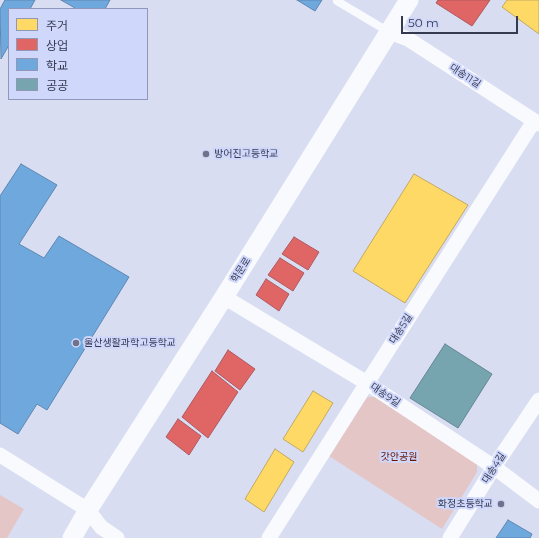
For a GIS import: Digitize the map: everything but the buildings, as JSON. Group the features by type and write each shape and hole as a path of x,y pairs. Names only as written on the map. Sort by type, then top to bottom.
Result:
{"street":[{"name":"학문로","path":"72,538 88,510 224,297 406,1"},
{"name":"대송11길","path":"388,32 408,39 537,123"},
{"name":"대송5길","path":"269,538 366,383 537,123"},
{"name":"대송9길","path":"224,297 366,383 494,468 539,501"},
{"name":"대송4길","path":"450,538 539,400"},
{"path":"0,454 88,510 101,527 117,538"}],"lane":[{"path":"337,1 388,32"}],"green space":[{"name":"갓안공원","path":"367,397 376,397 477,462 477,472 442,529 329,456"},
{"path":"0,495 24,509 7,538 0,538"}],"place":[{"name":"방어진고등학교","path":"206,154"},
{"name":"울산생활과학고등학교","path":"76,343"},
{"name":"화정초등학교","path":"501,504"}]}
